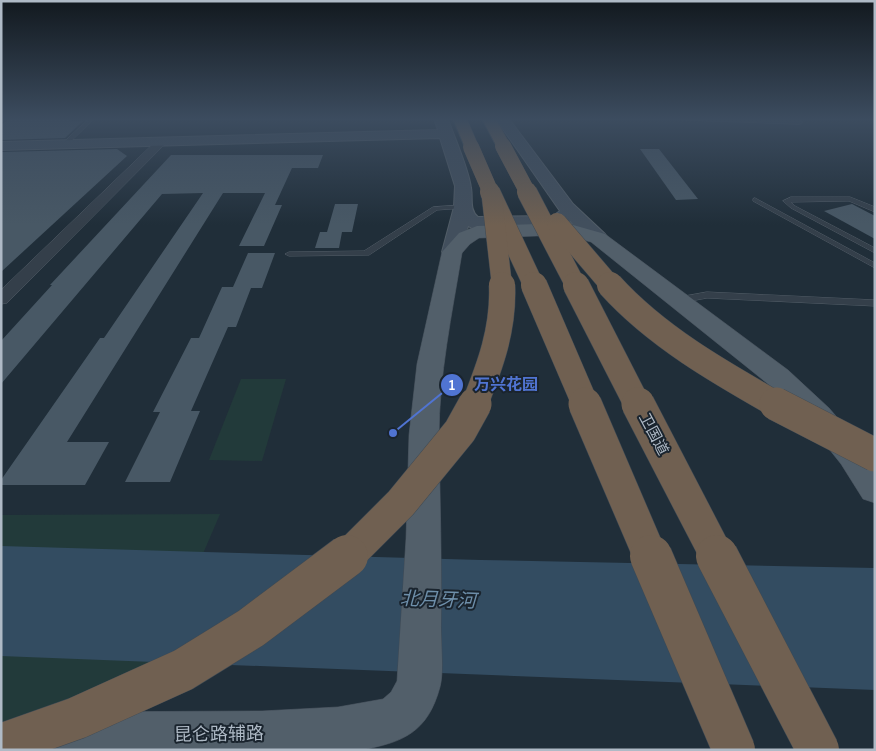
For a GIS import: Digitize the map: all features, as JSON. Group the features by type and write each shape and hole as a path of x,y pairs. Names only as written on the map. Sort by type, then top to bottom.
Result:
{"highway":[{"path":"470,154 502,217 541,301 734,750"},
{"name":"卫国道","path":"509,154 520,178 818,750"},
{"path":"520,178 591,264 633,308 682,346 748,390 875,456"},
{"path":"1,745 77,718 183,670 251,628 341,562 401,502 460,431 477,398 494,355 502,303 492,198"}],"main road":[{"path":"452,252 463,207 461,154"},
{"path":"520,154 567,208 598,238 778,377 819,416 852,454 875,488"},
{"path":"463,207 468,218 475,223 558,221 564,217 567,208"},
{"path":"452,252 464,238 476,232 566,229 598,238"},
{"name":"昆仑路辅路","path":"1,735 245,742 372,725 395,718 407,708 419,686 424,539 424,435 430,364 452,252"}],"street":[{"path":"1,299 149,154"}],"lane":[{"path":"875,210 850,199 791,199 786,201 793,207 875,251"},
{"path":"755,200 875,266"},
{"path":"289,254 366,253 435,208 463,207"},
{"path":"680,300 706,295 875,303"}],"green space":[{"path":"241,379 286,379 262,461 209,460"},
{"path":"220,514 119,750 1,750 1,515"}],"water":[{"name":"北月牙河","path":"1,546 481,560 875,568 875,690 1,656"}],"building":[{"path":"1,154 124,154 127,156 1,272"},
{"path":"644,154 663,154 698,199 676,200"},
{"path":"171,155 323,155 318,168 292,168 275,205 282,205 264,246 239,246 265,193 223,193 67,442 109,442 85,485 1,485 1,480 100,338 104,338 203,193 162,194 1,384 1,341 52,285 50,285"},
{"path":"335,204 358,204 352,232 342,232 339,248 315,248 320,232 327,232"},
{"path":"852,204 875,216 875,239 824,211"},
{"path":"248,253 275,253 262,288 251,288 236,327 228,327 191,411 200,411 170,482 125,482 160,412 153,412 191,338 199,338 222,287 233,287"}],"place":[{"name":"万兴花园","path":"393,433"}]}
